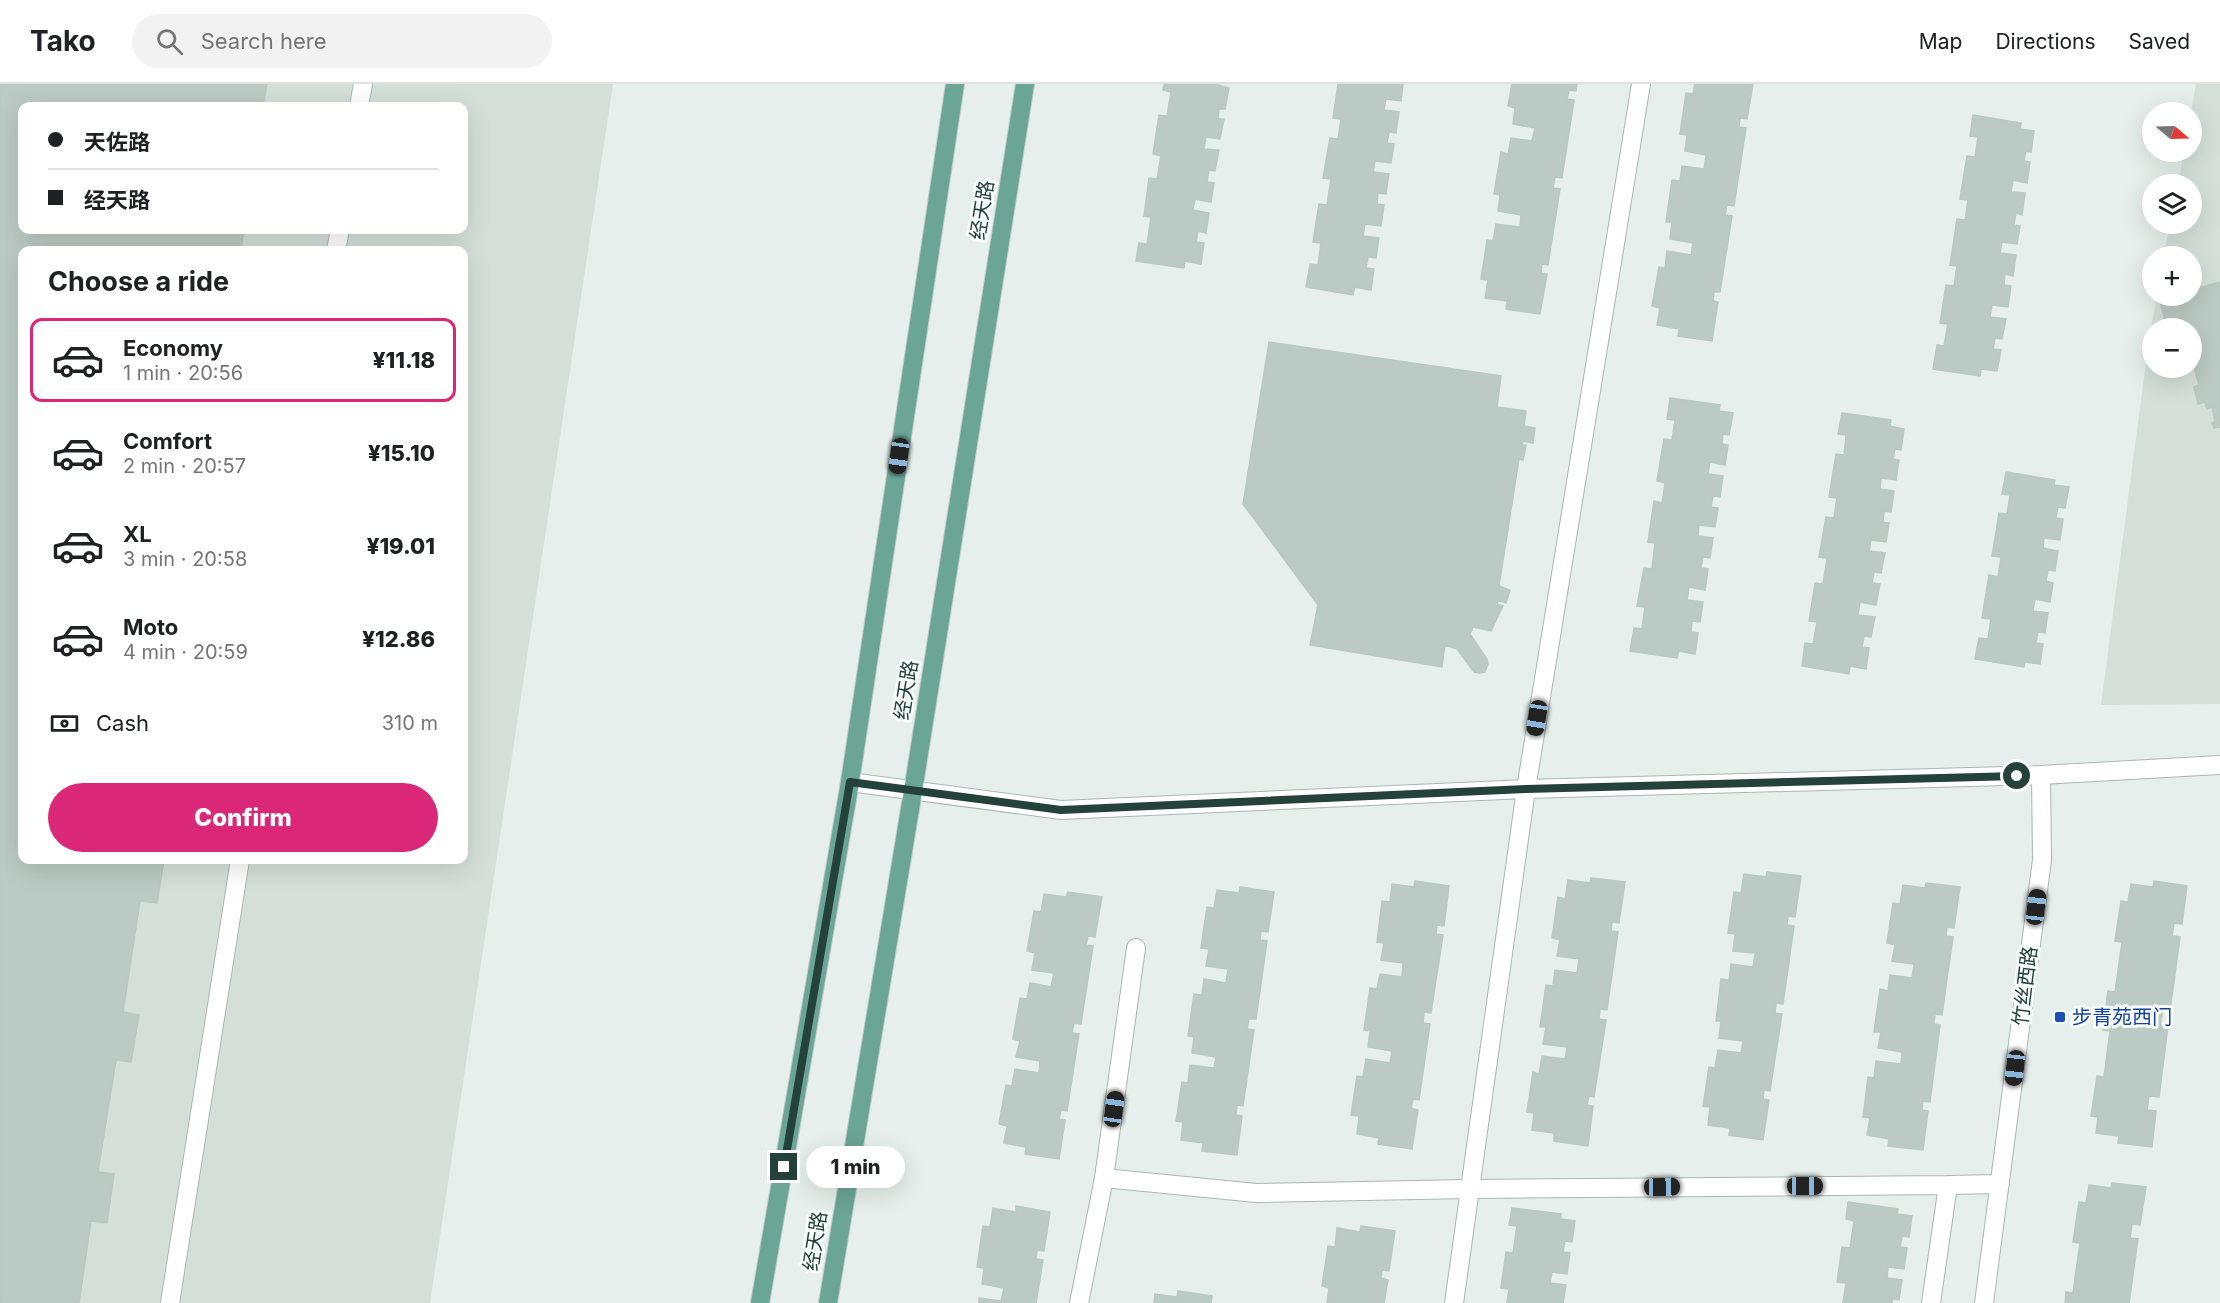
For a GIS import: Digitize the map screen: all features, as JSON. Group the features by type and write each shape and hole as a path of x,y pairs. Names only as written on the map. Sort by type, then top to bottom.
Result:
{"main road":[{"name":"经天路","path":"760,1303 850,782 955,84"},
{"name":"经天路","path":"828,1303 913,791 1025,84"}],"street":[{"path":"360,102 363,84"},
{"path":"1455,1303 1526,789 1641,84"},
{"path":"850,782 1061,810 1526,789 2041,775 2220,765"},
{"name":"竹丝西路","path":"1984,1303 2042,860 2041,775"},
{"path":"170,1303 239,864"},
{"path":"1080,1303 1104,1178 1136,948"},
{"path":"1104,1178 1256,1193 2000,1184"},
{"path":"1931,1303 1948,1185"}],"shaded area":[{"path":"0,84 613,84 430,1303 0,1303"},
{"path":"2196,84 2220,84 2220,704 2101,705 2144,378 2202,378 2202,318 2153,318 2155,306 2202,306 2202,246 2166,246 2168,234 2202,234 2202,174 2180,174 2182,162 2202,162 2202,102 2193,102"}],"building":[{"path":"0,84 267,84 264,102 18,102 18,234 243,234 242,246 18,246 18,864 163,864 157,903 140,901 123,1012 139,1015 131,1062 116,1060 98,1172 114,1174 107,1223 91,1221 79,1303 0,1303"},
{"path":"1164,84 1215,84 1229,88 1225,109 1219,109 1218,119 1224,119 1220,139 1206,137 1204,149 1219,150 1215,171 1209,170 1207,182 1214,183 1211,202 1195,199 1193,210 1209,213 1206,233 1198,231 1196,242 1204,243 1201,264 1185,261 1184,268 1136,261 1139,243 1147,244 1151,217 1144,216 1149,178 1157,179 1161,156 1153,154 1159,115 1167,116 1171,92 1163,90"},
{"path":"1338,84 1403,84 1401,101 1386,99 1384,110 1399,112 1396,133 1389,132 1387,143 1394,144 1391,163 1375,161 1373,172 1389,174 1386,194 1378,193 1377,204 1384,205 1381,226 1365,224 1363,236 1379,238 1376,258 1368,257 1366,268 1374,269 1371,290 1355,287 1353,295 1306,287 1310,264 1318,265 1321,243 1313,242 1319,204 1327,205 1331,179 1323,178 1330,138 1338,139 1341,119 1333,118"},
{"path":"1512,84 1577,84 1576,91 1569,90 1567,99 1574,100 1562,178 1555,177 1553,188 1560,189 1548,265 1542,264 1541,273 1547,274 1540,314 1506,309 1507,301 1485,298 1488,280 1481,279 1487,240 1493,241 1496,224 1520,227 1521,215 1498,211 1500,195 1494,194 1501,152 1508,154 1511,138 1532,141 1535,128 1513,124 1515,108 1508,106"},
{"path":"1695,84 1753,84 1747,119 1740,118 1739,127 1746,128 1734,206 1727,205 1725,215 1732,216 1720,292 1714,292 1713,301 1718,302 1712,341 1678,336 1679,329 1657,325 1660,308 1652,306 1659,267 1665,268 1667,251 1691,255 1693,243 1670,239 1672,222 1666,222 1672,180 1680,181 1682,166 1704,169 1706,155 1685,151 1687,135 1680,134 1686,93 1693,94"},
{"path":"1973,115 2021,123 2020,129 2034,131 2031,152 2026,151 2024,161 2030,162 2027,183 2013,180 2011,192 2025,193 2022,215 2016,213 2014,225 2020,226 2017,244 2002,242 2000,253 2016,255 2013,276 2005,274 2004,285 2011,286 2008,307 1992,305 1990,317 2006,319 2002,339 1995,338 1993,349 2001,350 1997,371 1981,369 1980,376 1933,369 1937,345 1944,346 1948,324 1940,323 1946,285 1954,286 1957,266 1950,265 1957,219 1965,220 1968,200 1960,199 1967,156 1975,157 1978,137 1970,136"},
{"path":"2220,282 2220,427 2214,428 2212,407 2207,409 2205,402 2198,404 2194,387 2199,385 2197,378 2202,378 2202,318 2164,318 2161,306 2202,306 2202,287"},
{"path":"1269,342 1501,376 1497,407 1526,411 1524,426 1535,428 1533,443 1523,441 1522,445 1526,445 1523,460 1519,459 1499,586 1510,590 1506,603 1498,600 1497,604 1503,606 1491,631 1473,627 1470,634 1487,659 1485,672 1474,672 1457,649 1445,645 1442,667 1310,645 1318,605 1243,504"},
{"path":"1670,398 1720,405 1719,411 1733,413 1729,435 1723,434 1722,444 1728,445 1725,465 1710,462 1708,474 1723,476 1720,497 1713,496 1711,507 1718,508 1715,527 1699,525 1698,536 1713,538 1710,558 1703,557 1701,568 1708,569 1705,590 1689,587 1687,600 1703,602 1700,622 1692,621 1691,632 1698,633 1695,654 1679,651 1677,658 1630,651 1634,628 1642,629 1645,607 1637,606 1644,568 1652,569 1655,543 1648,542 1654,501 1662,503 1665,483 1657,481 1664,439 1672,440 1675,420 1667,419"},
{"path":"1842,413 1891,420 1890,426 1904,429 1901,450 1895,449 1893,459 1899,460 1896,480 1881,478 1880,489 1894,491 1891,512 1884,511 1883,522 1889,523 1886,542 1871,540 1869,551 1885,553 1881,573 1874,572 1872,583 1880,584 1876,605 1860,602 1858,615 1875,617 1871,637 1864,636 1862,647 1869,648 1866,669 1850,666 1849,674 1802,666 1805,643 1813,644 1817,622 1809,621 1815,583 1823,584 1827,558 1819,557 1826,517 1834,518 1837,498 1829,497 1836,454 1844,455 1846,435 1838,434"},
{"path":"2006,472 2055,480 2054,485 2069,487 2065,508 2058,507 2056,518 2063,519 2060,540 2044,538 2043,548 2058,551 2055,571 2048,570 2046,581 2053,583 2050,602 2035,599 2033,611 2048,613 2045,633 2038,632 2036,643 2043,644 2040,664 2025,662 2024,667 1975,659 1979,638 1988,639 1991,619 1982,618 1989,575 1998,577 2001,557 1992,556 1999,513 2007,514 2010,495 2002,494"},
{"path":"1767,872 1801,876 1795,917 1788,916 1787,925 1794,926 1783,1004 1776,1003 1775,1013 1782,1014 1770,1091 1764,1090 1763,1099 1769,1100 1763,1140 1729,1135 1730,1128 1708,1125 1710,1107 1703,1106 1709,1067 1715,1068 1718,1050 1741,1053 1743,1041 1719,1038 1721,1021 1716,1021 1721,979 1729,980 1731,964 1753,967 1755,953 1733,951 1735,934 1728,933 1734,892 1741,893 1744,874 1766,877"},
{"path":"1591,878 1625,882 1619,923 1612,922 1611,931 1618,932 1607,1010 1600,1009 1599,1019 1606,1020 1594,1097 1589,1096 1587,1105 1593,1106 1588,1146 1554,1141 1554,1133 1532,1130 1534,1113 1527,1112 1533,1072 1539,1074 1542,1056 1565,1059 1567,1047 1543,1044 1546,1027 1540,1027 1546,985 1553,986 1555,970 1577,973 1579,959 1557,956 1560,940 1552,938 1558,897 1565,899 1568,880 1590,883"},
{"path":"1415,881 1449,886 1444,926 1437,925 1436,934 1443,935 1431,1013 1424,1012 1423,1023 1430,1024 1419,1100 1413,1099 1411,1108 1418,1110 1412,1149 1378,1144 1379,1138 1357,1134 1359,1116 1351,1115 1357,1076 1363,1077 1366,1059 1390,1063 1392,1051 1368,1047 1370,1031 1364,1030 1370,988 1377,989 1380,974 1402,977 1403,963 1381,960 1384,943 1377,942 1382,901 1390,902 1392,884 1414,887"},
{"path":"2154,881 2187,886 2182,924 2174,923 2172,936 2180,937 2170,1011 2163,1010 2160,1025 2168,1026 2159,1097 2149,1096 2147,1110 2156,1111 2152,1147 2118,1143 2119,1136 2096,1133 2098,1117 2091,1116 2097,1076 2104,1077 2110,1031 2103,1030 2108,991 2115,992 2122,942 2115,941 2121,901 2128,902 2131,884 2153,887"},
{"path":"1926,883 1960,887 1954,928 1947,927 1946,936 1953,937 1942,1015 1935,1014 1934,1024 1940,1025 1930,1102 1923,1101 1922,1110 1928,1111 1923,1150 1888,1146 1889,1139 1867,1135 1870,1118 1863,1117 1868,1077 1874,1078 1876,1061 1901,1064 1902,1052 1878,1048 1881,1032 1874,1032 1880,989 1888,991 1890,975 1912,978 1914,964 1892,961 1895,945 1887,943 1893,903 1900,904 1903,885 1925,888"},
{"path":"1240,887 1274,892 1268,932 1261,931 1260,940 1267,941 1256,1019 1249,1019 1247,1029 1254,1030 1243,1106 1237,1105 1236,1115 1242,1116 1237,1155 1202,1151 1203,1143 1181,1140 1183,1122 1176,1121 1182,1082 1188,1083 1190,1065 1214,1068 1216,1057 1192,1053 1194,1037 1188,1036 1194,994 1202,995 1204,979 1226,983 1228,969 1206,966 1209,949 1201,948 1207,907 1214,908 1217,890 1239,893"},
{"path":"1068,892 1102,897 1095,937 1088,936 1086,945 1093,946 1081,1024 1074,1023 1072,1033 1079,1034 1067,1111 1061,1110 1059,1119 1065,1120 1059,1159 1025,1154 1026,1147 1004,1143 1007,1126 999,1124 1006,1085 1012,1086 1015,1069 1039,1073 1040,1061 1016,1057 1020,1041 1013,1039 1020,998 1027,999 1030,983 1051,987 1054,973 1032,970 1035,953 1027,951 1034,911 1041,912 1044,894 1066,897"},
{"path":"2112,1183 2146,1187 2140,1225 2132,1224 2130,1238 2138,1239 2129,1303 2065,1303 2066,1292 2073,1293 2080,1243 2073,1242 2079,1202 2086,1203 2089,1185 2111,1188"},
{"path":"1848,1202 1898,1209 1897,1214 1912,1216 1909,1237 1902,1236 1900,1247 1907,1248 1904,1269 1888,1267 1887,1278 1902,1280 1899,1300 1892,1299 1892,1303 1843,1303 1846,1283 1837,1282 1842,1247 1850,1248 1854,1221 1846,1219"},
{"path":"1016,1206 1050,1212 1044,1251 1037,1250 1036,1259 1043,1260 1036,1303 979,1303 979,1298 1001,1301 1004,1288 982,1284 984,1268 977,1267 983,1226 990,1227 993,1208 1016,1212"},
{"path":"1512,1208 1561,1214 1561,1219 1575,1221 1572,1242 1565,1241 1563,1252 1570,1253 1567,1274 1552,1272 1550,1283 1566,1285 1563,1303 1507,1303 1509,1289 1501,1288 1506,1252 1513,1253 1517,1226 1509,1225"},
{"path":"1361,1226 1395,1231 1389,1271 1382,1270 1381,1278 1388,1280 1384,1303 1327,1303 1329,1288 1322,1286 1328,1246 1335,1247 1337,1228 1360,1232"},
{"path":"1178,1291 1212,1296 1211,1303 1154,1303 1155,1294 1177,1297"}],"place":[{"name":"步青苑西门","path":"2060,1017"}],"route":[{"path":"784,1167 850,782 1061,810 1526,789 2017,776"}]}
